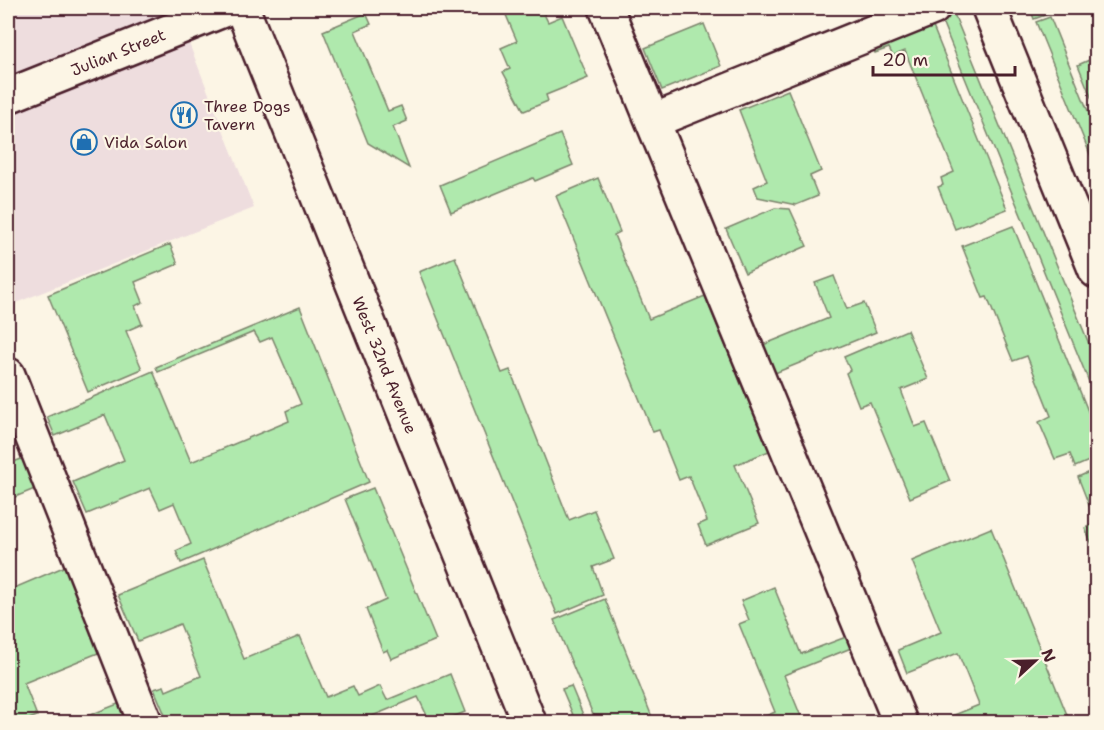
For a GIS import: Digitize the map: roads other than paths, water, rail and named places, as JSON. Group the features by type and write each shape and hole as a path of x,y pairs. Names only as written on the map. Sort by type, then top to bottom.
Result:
{"street":[{"name":"Julian Street","path":"8,96 228,8"},
{"name":"West 32nd Avenue","path":"242,8 529,723"},
{"path":"606,8 900,723"},
{"path":"653,121 933,8"},
{"path":"989,8 1096,271"},
{"path":"8,375 145,723"}],"place":[{"name":"Three Dogs Tavern","path":"184,115"},
{"name":"Vida Salon","path":"84,142"}]}
